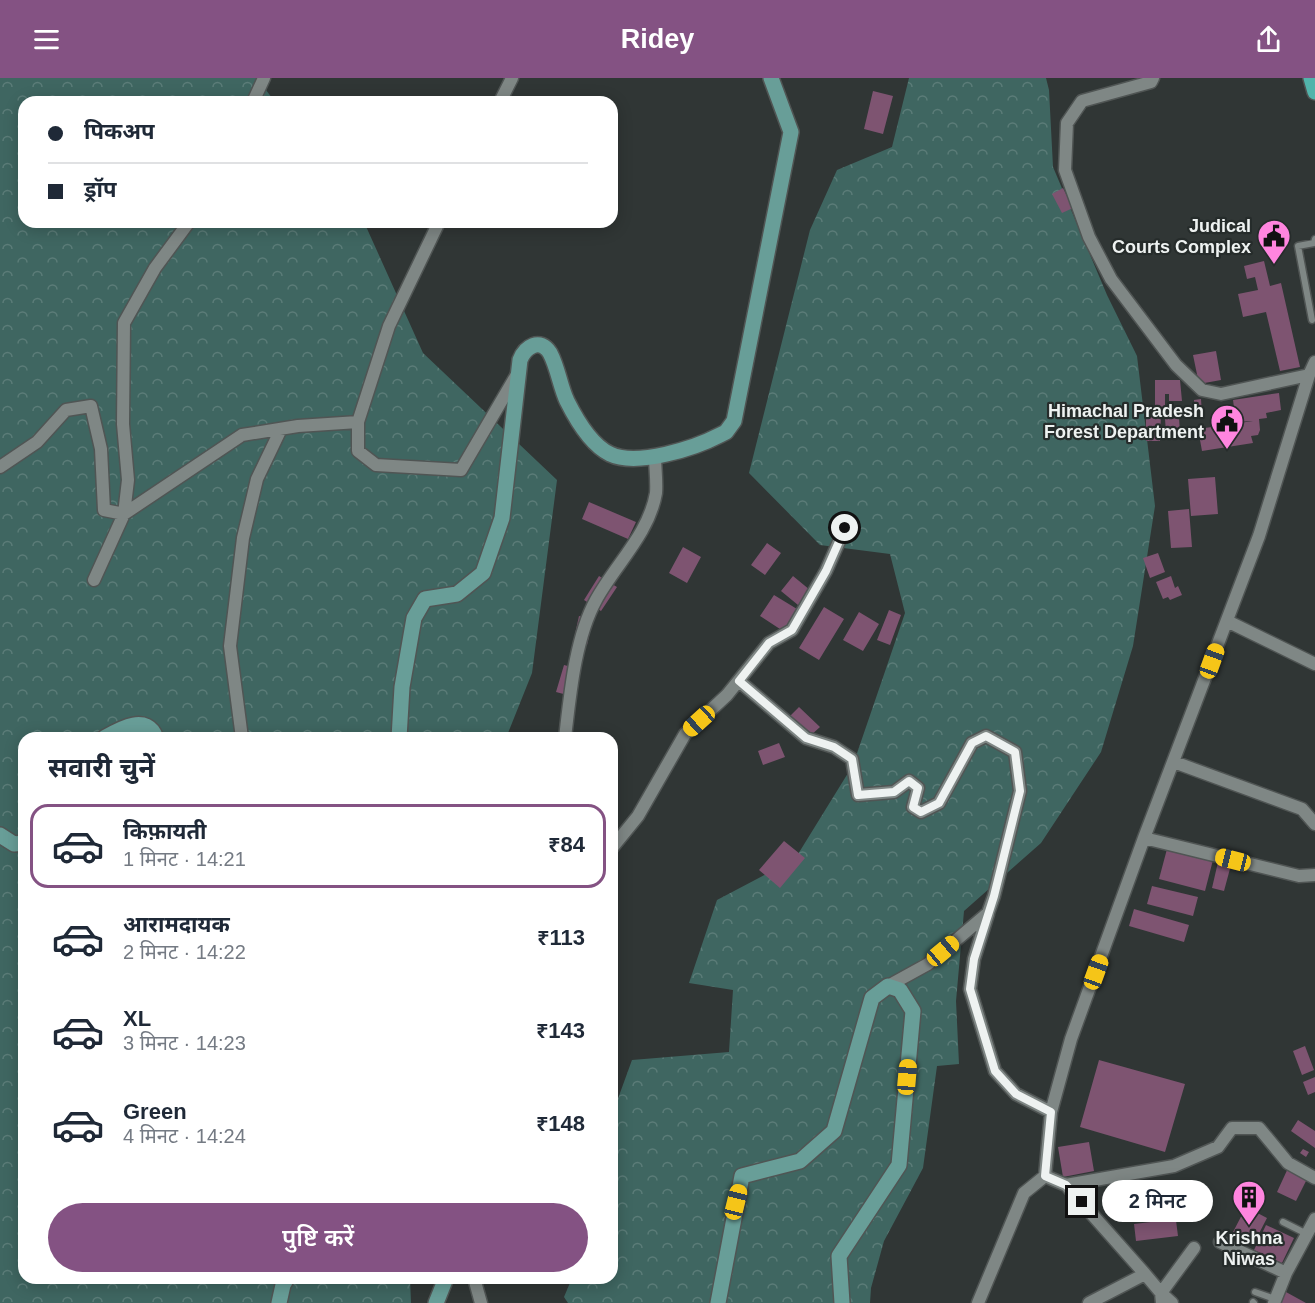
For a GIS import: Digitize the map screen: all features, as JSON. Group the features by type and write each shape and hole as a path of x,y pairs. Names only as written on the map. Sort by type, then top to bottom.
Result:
{"main road":[{"path":"1311,78 1315,92"}],"street":[{"path":"256,96 264,78"},
{"path":"503,96 512,78"},
{"path":"399,732 402,687 414,618 425,599 457,594 483,573 502,518 518,373 523,353 528,348 533,345 545,347 550,354 567,400 579,421 597,444 608,453 633,458 655,456 720,435 730,427 736,413 791,132 771,78"},
{"path":"1153,78 1151,82 1082,101 1067,123 1065,170 1095,248 1111,279 1176,365 1202,390 1221,394 1309,375"},
{"path":"94,580 124,514 128,480 123,424 124,323 155,268 185,228"},
{"path":"436,228 389,326 358,422 358,451 376,465 461,470 518,373"},
{"path":"978,1303 1024,1193 1045,1176 1051,1112 1071,1039 1144,838 1259,536 1309,375 1315,363"},
{"path":"0,468 37,442 66,410 91,406 101,449 104,510 124,514 242,435 358,422"},
{"path":"241,732 230,646 243,538 257,479 281,429"},
{"path":"566,732 581,638 595,601 637,539 647,517 656,492 655,456"},
{"path":"618,841 638,816 685,734 728,695 769,643 792,630 826,571 845,528"},
{"path":"1227,621 1315,664"},
{"path":"739,681 806,738 834,747 852,759 858,795 894,792 909,781 918,788 913,807 921,812 939,803 972,743 986,736 1015,752 1020,791 994,896 974,959 970,989 995,1071 1016,1094 1051,1112"},
{"path":"116,732 127,726 140,724 149,727 152,732"},
{"path":"1174,762 1302,808 1315,824"},
{"path":"0,835 14,844 18,844"},
{"path":"1144,838 1299,876 1315,875"},
{"path":"718,1303 742,1176 800,1161 834,1131 872,998 888,986 928,964 988,913"},
{"path":"842,1303 839,1256 899,1165 914,1011 900,990 888,986"},
{"path":"1066,1185 1174,1166 1218,1147 1232,1128 1259,1128 1288,1163 1315,1178"},
{"path":"1045,1176 1066,1185 1145,1274 1161,1298 1172,1303"},
{"path":"1275,1301 1286,1273 1309,1238 1315,1219"},
{"path":"1220,1242 1286,1273"},
{"path":"1161,1298 1194,1248"},
{"path":"1089,1303 1145,1274"},
{"path":"279,1303 284,1284"},
{"path":"436,1303 444,1284"},
{"path":"476,1284 482,1303"}],"lane":[{"path":"1312,320 1298,246 1314,243 1315,239"},
{"path":"1283,1222 1309,1238"},
{"path":"1255,1292 1275,1301"}],"green space":[{"path":"0,78 257,78 270,96 18,96 18,228 367,228 423,353 557,480 532,673 508,732 18,732 18,1284 410,1284 411,1303 0,1303"},
{"path":"909,78 1046,78 1049,90 1053,167 1107,295 1137,356 1155,506 1133,646 1101,752 1041,843 964,911 956,1001 959,1064 937,1066 923,1168 884,1241 871,1288 870,1303 568,1303 564,1297 569,1284 618,1284 618,1098 632,1060 729,1052 733,990 689,983 717,900 795,859 853,765 905,613 890,554 820,545 749,473 810,230 837,170 892,147"}],"building":[{"path":"873,91 893,96 883,134 864,129"},
{"path":"1063,188 1073,208 1062,213 1052,194"},
{"path":"1264,261 1270,286 1281,283 1300,367 1280,371 1266,312 1243,317 1238,294 1258,290 1255,277 1247,279 1244,266"},
{"path":"1216,351 1221,380 1199,384 1193,355"},
{"path":"1155,380 1180,380 1182,401 1169,401 1169,394 1165,394 1165,408 1155,408"},
{"path":"1279,393 1281,410 1266,413 1267,418 1259,419 1258,435 1251,436 1253,443 1202,451 1198,429 1253,421 1236,422 1233,400"},
{"path":"1201,399 1202,414 1195,414 1194,400"},
{"path":"1146,413 1161,414 1160,441 1146,441"},
{"path":"1179,418 1180,432 1166,433 1165,419"},
{"path":"1215,477 1218,514 1191,516 1188,479"},
{"path":"589,502 636,522 628,539 582,519"},
{"path":"1189,509 1192,547 1171,548 1168,511"},
{"path":"767,543 781,553 765,575 751,565"},
{"path":"683,547 701,557 687,583 669,573"},
{"path":"1158,553 1165,572 1150,578 1143,558"},
{"path":"599,576 617,587 601,611 584,600"},
{"path":"793,576 810,590 798,605 781,591"},
{"path":"1171,576 1175,588 1178,586 1182,595 1170,600 1168,597 1163,599 1156,582"},
{"path":"774,595 797,609 783,631 760,616"},
{"path":"824,607 844,619 819,660 799,648"},
{"path":"889,610 901,615 890,645 877,640"},
{"path":"859,612 879,624 863,651 843,640"},
{"path":"579,616 593,619 587,645 573,643"},
{"path":"564,665 579,669 571,696 556,692"},
{"path":"799,707 820,727 810,736 789,717"},
{"path":"779,743 785,757 763,765 758,751"},
{"path":"784,841 805,858 780,888 759,870"},
{"path":"1167,849 1213,860 1205,891 1159,879"},
{"path":"1218,862 1231,865 1224,891 1212,888"},
{"path":"1152,886 1198,897 1193,916 1147,904"},
{"path":"1134,909 1189,925 1184,942 1129,926"},
{"path":"1305,1046 1314,1070 1302,1075 1293,1051"},
{"path":"1099,1060 1185,1084 1165,1152 1080,1127"},
{"path":"1315,1077 1315,1092 1308,1095 1303,1082"},
{"path":"1298,1120 1315,1131 1315,1148 1291,1131"},
{"path":"1089,1142 1094,1171 1063,1177 1058,1147"},
{"path":"1303,1149 1309,1152 1306,1157 1300,1153"},
{"path":"1289,1166 1309,1175 1296,1201 1277,1192"},
{"path":"1171,1181 1178,1236 1136,1241 1134,1224 1159,1221 1157,1204 1133,1207 1131,1186"},
{"name":"Krishna Niwas","path":"1246,1207 1267,1218 1253,1245 1232,1234"},
{"path":"1266,1225 1294,1238 1282,1263 1254,1250"},
{"path":"1286,1292 1306,1303 1280,1303"}],"place":[{"name":"Judical Courts Complex","path":"1274,265"},
{"name":"Himachal Pradesh Forest Department","path":"1227,450"},
{"name":"Krishna Niwas","path":"1249,1226"}],"route":[{"path":"845,528 826,571 792,630 769,643 739,681 806,738 834,747 852,759 858,795 894,792 909,781 918,788 913,807 921,812 939,803 972,743 986,736 1015,752 1020,791 994,896 974,959 970,989 995,1071 1016,1094 1051,1112 1045,1176 1066,1185 1082,1202"}]}
